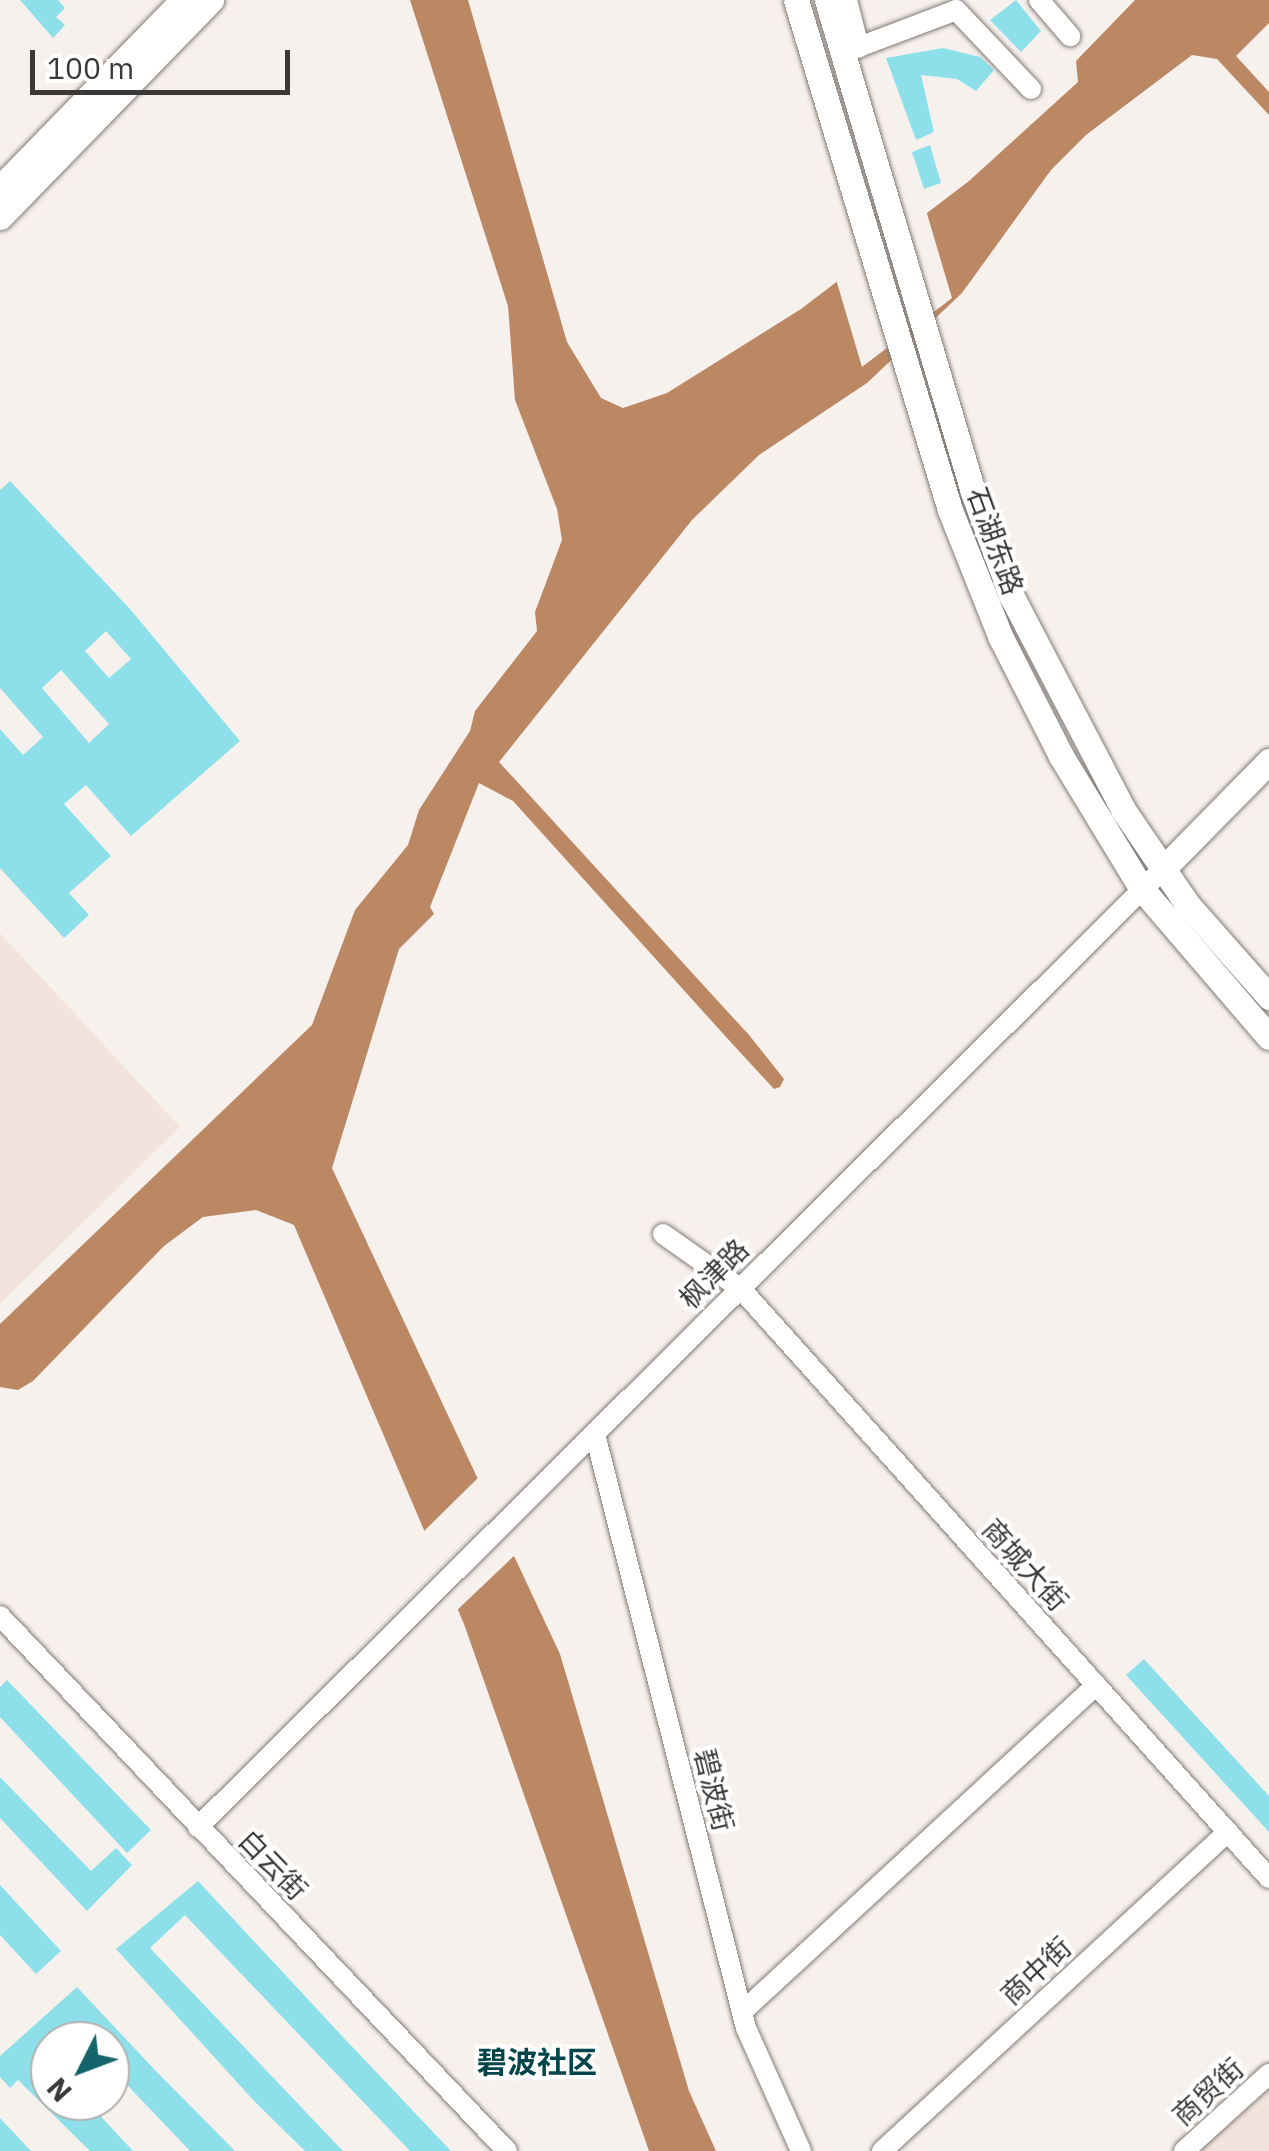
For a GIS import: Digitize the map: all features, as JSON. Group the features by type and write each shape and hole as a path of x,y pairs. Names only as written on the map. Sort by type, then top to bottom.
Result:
{"main road":[{"path":"0,188 183,0"},
{"path":"0,217 211,0"},
{"name":"石湖东路","path":"796,0 975,577 1061,756 1142,889 1269,1038"},
{"name":"石湖东路","path":"827,0 851,50 1000,567 1096,764 1162,870 1269,998"},
{"name":"枫津路","path":"1162,870 1269,761"}],"street":[{"path":"847,0 851,50 960,3 1032,89"},
{"path":"1039,0 1070,36"},
{"name":"枫津路","path":"198,1828 1162,870"},
{"name":"商城大街","path":"663,1234 741,1290 1269,1878"},
{"name":"碧波街","path":"595,1434 742,2012 802,2151"},
{"name":"白云街","path":"0,1616 507,2151"},
{"path":"742,2012 1096,1685"},
{"name":"商中街","path":"882,2151 1228,1832"},
{"name":"商贸街","path":"1184,2151 1269,2074"}],"shaded area":[{"path":"410,0 468,0 567,342 601,398 623,408 667,393 801,309 969,181 1078,82 1076,61 1135,0 1269,0 1269,23 1236,56 1269,92 1269,115 1217,59 1192,55 1086,135 1051,170 962,293 867,383 759,455 692,520 499,762 749,1035 784,1079 780,1087 774,1089 513,801 479,783 430,907 434,914 399,949 332,1168 560,1654 689,2091 716,2151 649,2151 464,1624 294,1225 256,1210 203,1217 164,1246 33,1381 18,1390 0,1387 0,1324 312,1025 355,910 408,845 419,810 470,731 475,711 537,631 535,612 562,540 557,509 515,400 508,306"},
{"path":"0,933 180,1127 0,1304"},
{"path":"1269,2089 1269,2151 1199,2151"}],"pier":[{"path":"925,207 952,298 862,367 835,276"},
{"path":"481,1475 518,1552 453,1614 417,1538"}],"building":[{"path":"20,0 58,0 65,8 56,17 65,25 53,38"},
{"path":"1016,0 1041,31 1021,52 990,20"},
{"path":"943,48 980,57 994,70 976,91 957,79 921,75 934,132 916,140 886,58"},
{"path":"930,145 941,183 924,189 912,152"},
{"path":"10,481 130,609 240,741 131,836 86,785 64,804 111,856 69,893 89,915 64,938 0,868 0,729 23,755 43,737 0,688 0,490","holes":["106,631 131,659 109,678 85,651","61,670 109,724 89,743 42,688"]},
{"path":"1144,1659 1269,1796 1269,1832 1126,1675"},
{"path":"7,1680 151,1830 127,1853 0,1717 0,1687"},
{"path":"0,1777 91,1871 116,1848 132,1865 87,1911 0,1818"},
{"path":"198,1881 451,2151 410,2151 185,1915 150,1948 343,2151 305,2151 255,2102 116,1949"},
{"path":"0,1885 61,1951 36,1974 0,1935"},
{"path":"77,1987 109,2021 39,2021"},
{"path":"30,2029 30,2092 18,2080 10,2088 0,2077 0,2056"},
{"path":"130,2043 235,2151 190,2151 130,2088"},
{"path":"0,2118 31,2151 0,2151"},
{"path":"60,2121 105,2121 133,2151 90,2151"}],"district":[{"name":"碧波社区","path":"537,2062"}]}
